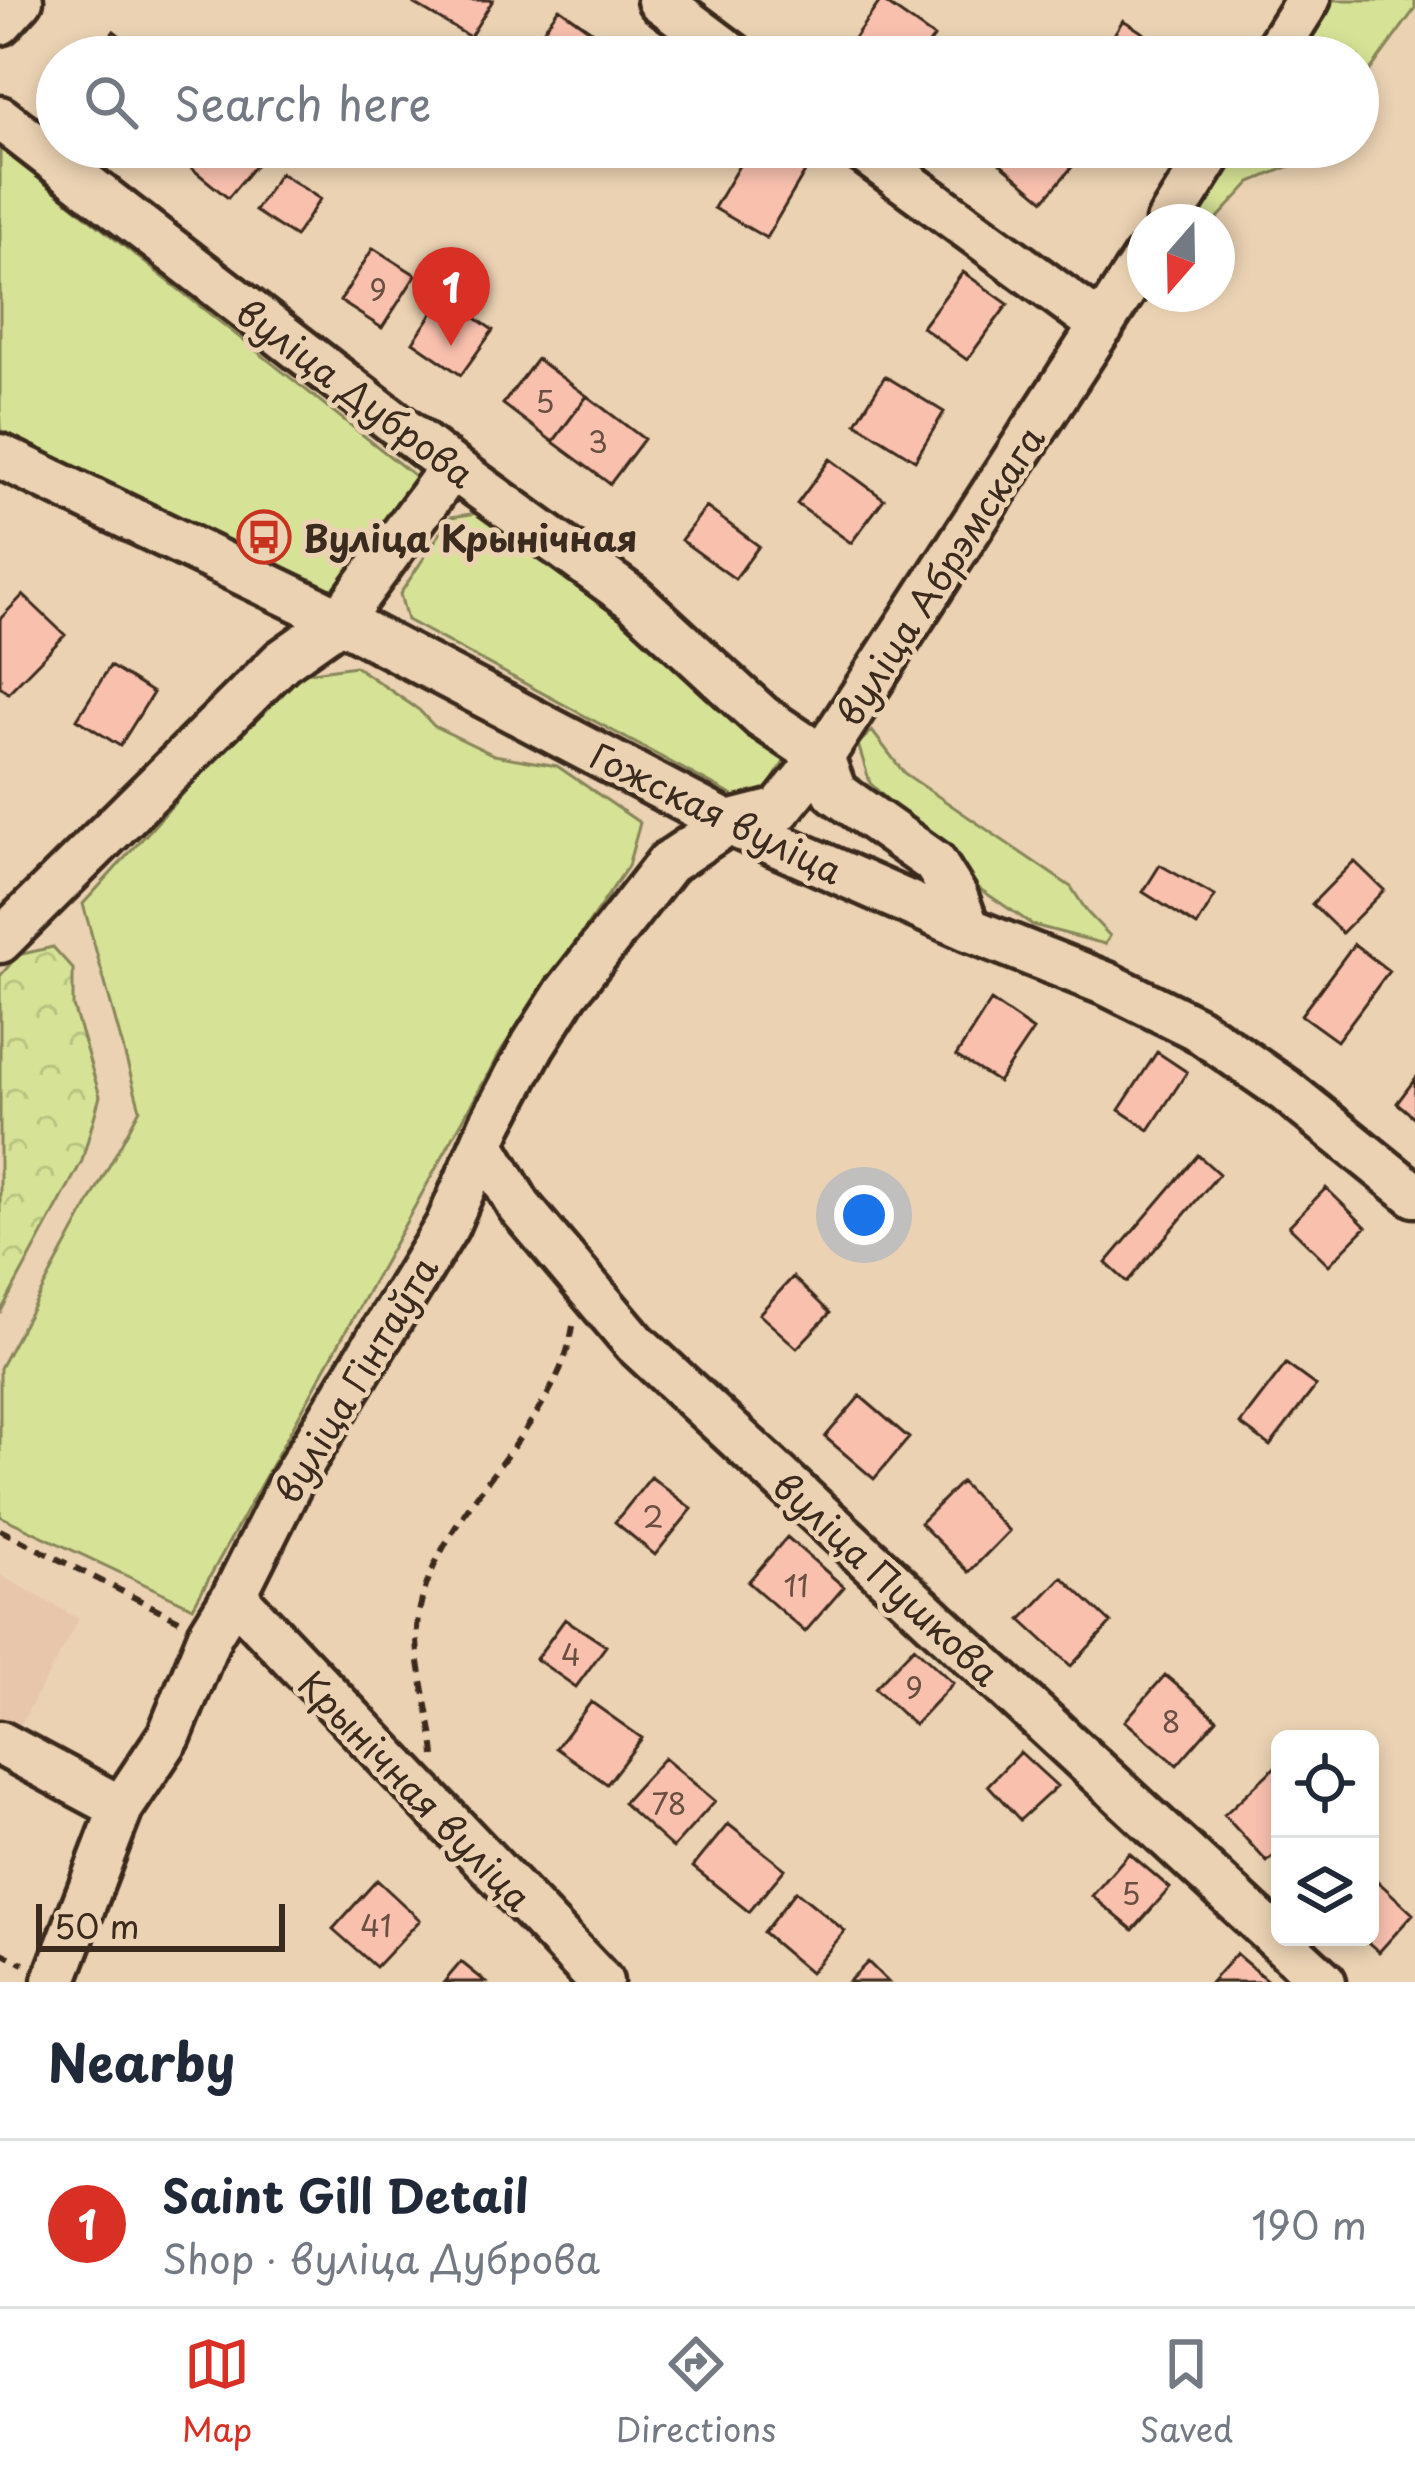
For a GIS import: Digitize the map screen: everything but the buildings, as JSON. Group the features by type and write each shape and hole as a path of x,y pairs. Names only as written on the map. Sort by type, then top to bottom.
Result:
{"street":[{"path":"0,23 21,0"},
{"path":"659,0 707,36"},
{"path":"1285,36 1308,0"},
{"name":"вуліца Дуброва","path":"0,118 36,146"},
{"name":"вуліца Дуброва","path":"65,168 452,466 635,600 762,717 822,757"},
{"path":"887,168 1102,326"},
{"path":"1179,204 1202,168"},
{"name":"вуліца Абрэмскага","path":"968,928 934,862 835,792 822,757 1127,286"},
{"name":"Гожская вуліца","path":"0,456 340,620 728,823 1107,984 1196,1028 1285,1090 1415,1195"},
{"path":"0,941 282,662 340,620 452,466"},
{"name":"вуліца Гінтаўта","path":"54,1982 121,1808 169,1736 210,1635 290,1484 447,1226 533,1045 566,993 668,863 728,823 779,810 822,757"},
{"name":"вуліца Пушкова","path":"482,1144 519,1206 635,1343 1324,1982"},
{"name":"Крынічная вуліца","path":"234,1596 601,1982"},
{"path":"0,1743 121,1808"}],"path":[{"path":"444,1820 418,1621 430,1577 452,1534 557,1378 571,1339 581,1281"},
{"path":"0,1531 210,1635"}],"shaded area":[{"path":"0,1575 79,1619 0,1762"}],"green space":[{"path":"1326,0 1415,0 1415,9 1379,58 1379,36 1304,36"},
{"path":"0,148 416,477 415,489 337,594 0,430"},
{"path":"1221,168 1285,168 1251,182 1231,204 1200,204"},
{"path":"485,512 603,594 787,757 766,790 741,800 407,620 400,594 451,517"},
{"path":"355,666 419,710 434,726 494,755 557,766 640,823 628,866 502,1049 193,1607 0,1516 0,1368 140,1109 83,904 291,675"},
{"path":"872,731 904,773 1071,887 1110,936 1105,944 1033,925 977,887 870,783 858,744"},
{"path":"53,947 73,969 73,1006 100,1096 82,1161 0,1313 0,976 18,955"}],"place":[{"name":"Saint Gill Detail","path":"451,346"},
{"name":"Вуліца Крынічная","path":"264,537"}]}
